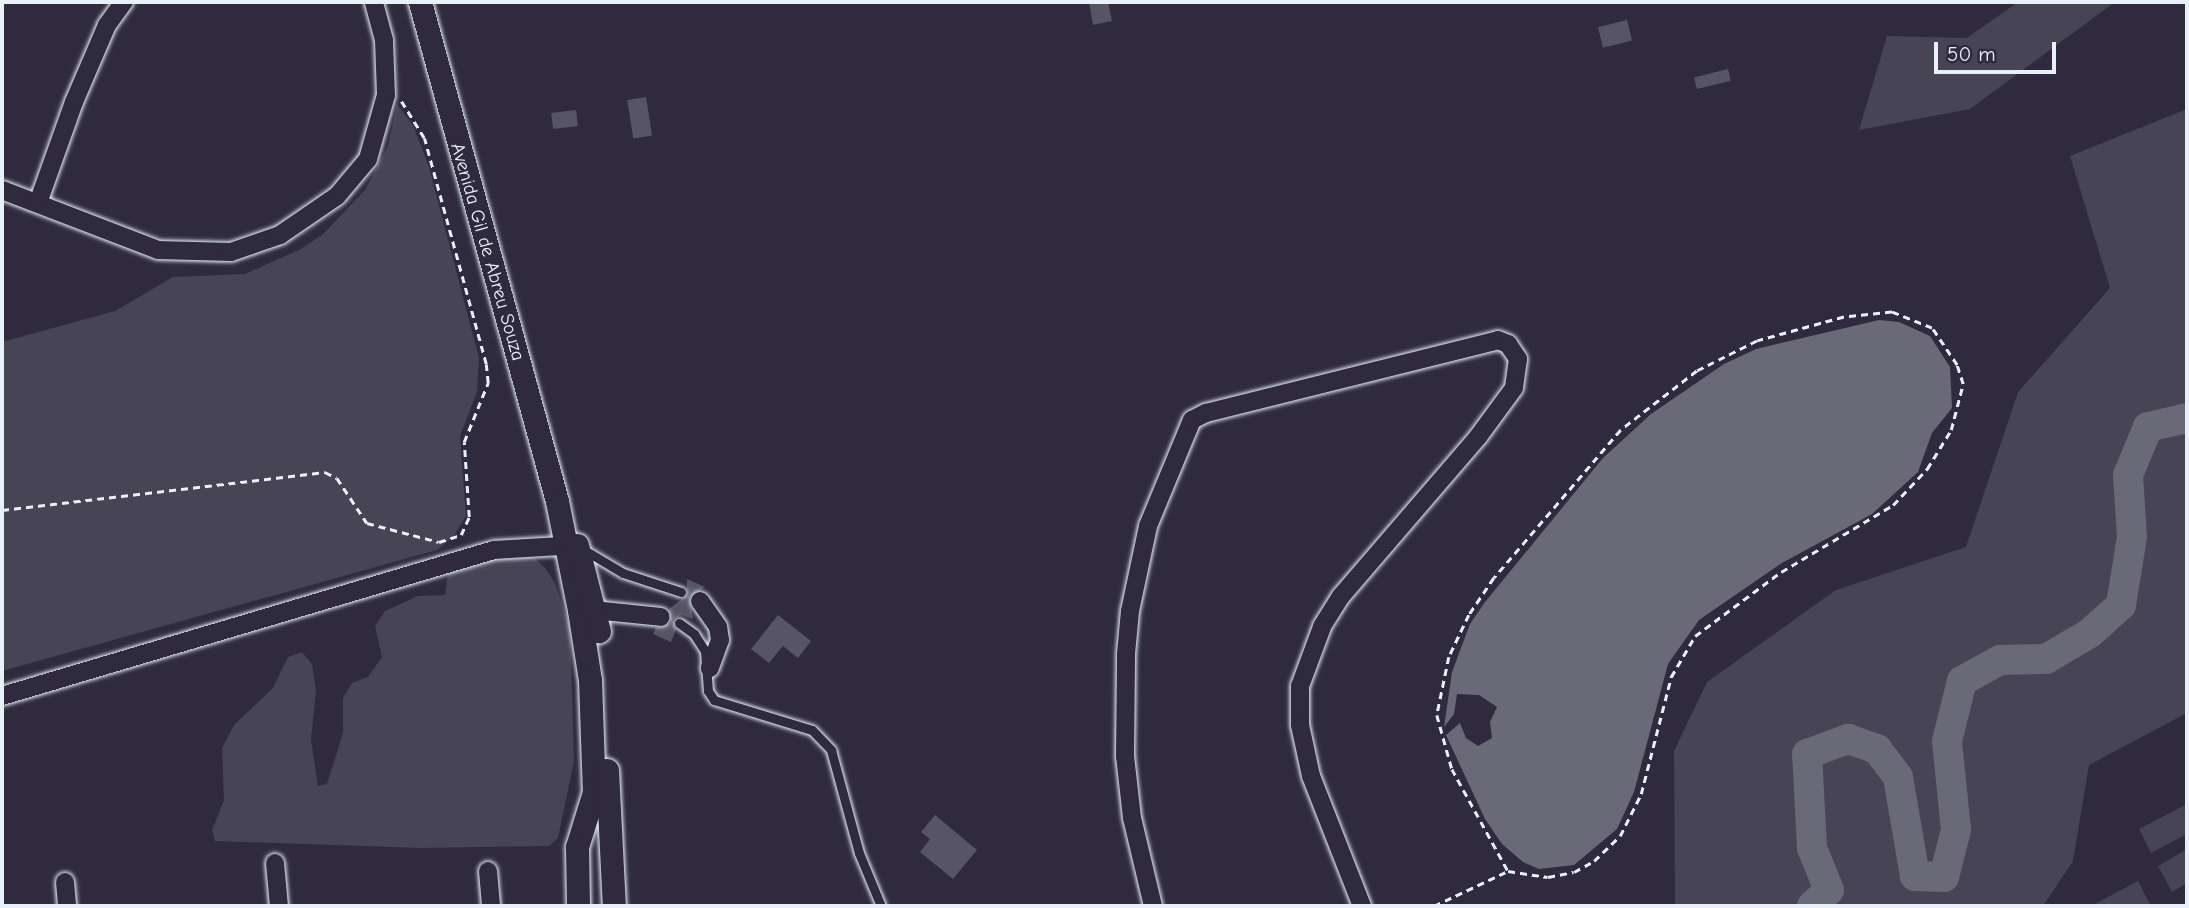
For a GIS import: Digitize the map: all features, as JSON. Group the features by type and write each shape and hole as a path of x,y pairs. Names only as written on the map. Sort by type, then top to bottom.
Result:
{"street":[{"path":"38,203 74,102 107,25 124,2"},
{"path":"2,190 158,250 231,252 280,235 337,197 368,159 386,95 384,40 374,2"},
{"name":"Avenida Gil de Abreu Souza","path":"420,2 587,609 611,906"},
{"path":"1153,906 1132,818 1125,756 1126,654 1130,611 1148,526 1192,420 1206,413 1498,340 1518,359 1514,388 1478,437 1341,596 1322,627 1300,686 1300,725 1311,776 1362,906"},
{"path":"2,696 494,550 570,544"},
{"path":"700,601 718,626 718,650 710,668"},
{"path":"587,609 661,617"},
{"name":"Avenida Gil de Abreu Souza","path":"578,906 577,847 594,792 587,609"},
{"path":"275,863 279,906"},
{"path":"577,877 598,870 611,906"},
{"path":"488,871 491,906"},
{"path":"65,882 67,906"}],"lane":[{"path":"570,544 623,573 681,592"},
{"path":"678,623 700,642 710,668 706,680 714,700 811,730 831,750 859,853 881,906"}],"path":[{"path":"2,510 325,472 337,478 367,523 439,542 461,535 469,517 464,442 488,383 486,365 424,138 407,106 386,95"},
{"path":"1434,906 1508,871 1548,877 1565,875 1585,867 1611,846 1628,823 1641,794 1671,677 1695,636 1781,572 1870,521 1927,469 1951,430 1962,384 1957,365 1932,328 1892,312 1844,317 1757,341 1697,371 1621,430 1494,578 1469,615 1449,657 1437,715 1452,769 1508,871"}],"shaded area":[{"path":"2018,2 2115,2 1970,109 1859,130 1887,36 1967,38"},
{"path":"397,104 413,125 429,167 479,358 477,392 460,436 466,516 453,537 437,550 2,671 2,342 115,311 173,277 245,274 301,249 323,234 365,190 388,146"},
{"path":"2187,109 2187,713 2089,765 2073,861 2043,906 1675,906 1674,751 1707,682 1836,590 1966,547 2018,392 2110,288 2070,156"},
{"path":"510,555 534,558 545,568 555,583 570,628 574,761 558,838 549,846 421,848 215,841 212,830 224,800 222,748 234,725 273,688 288,657 302,652 312,664 316,691 311,740 318,786 327,784 343,733 343,698 352,683 368,677 382,657 375,626 385,611 418,596 445,595 448,572 464,565"},
{"path":"2187,804 2187,834 2151,853 2139,829"},
{"path":"2187,849 2187,883 2172,892 2158,866"},
{"path":"2138,881 2151,906 2091,906"}],"water":[{"path":"1879,320 1899,322 1930,336 1950,367 1952,408 1932,433 1918,472 1872,514 1782,563 1699,620 1668,664 1634,792 1617,829 1574,865 1539,869 1523,862 1502,844 1485,819 1446,735 1460,723 1466,738 1478,746 1492,738 1490,722 1497,707 1479,695 1457,694 1454,714 1444,727 1452,672 1470,624 1603,458 1651,414 1724,364 1756,349"}],"building":[{"path":"1089,2 1108,2 1112,21 1093,25"},
{"path":"1627,20 1632,40 1603,48 1598,27"},
{"path":"1728,69 1731,81 1697,89 1694,77"},
{"path":"646,97 652,136 633,138 627,100"},
{"path":"576,110 578,126 553,129 551,113"},
{"path":"687,579 705,587 690,597 693,619 682,615 673,619 676,630 671,642 653,634 656,628 671,623 669,609 687,595"},
{"path":"778,615 811,641 798,658 783,646 769,663 751,649"},
{"path":"935,815 977,850 953,879 920,852 930,839 921,832"}],"waterway":[{"path":"1812,906 1829,890 1812,848 1807,754 1848,739 1877,749 1898,777 1915,876 1944,877 1956,830 1947,741 1962,681 2000,660 2046,659 2090,633 2121,605 2132,537 2128,475 2148,427 2187,418"}]}
